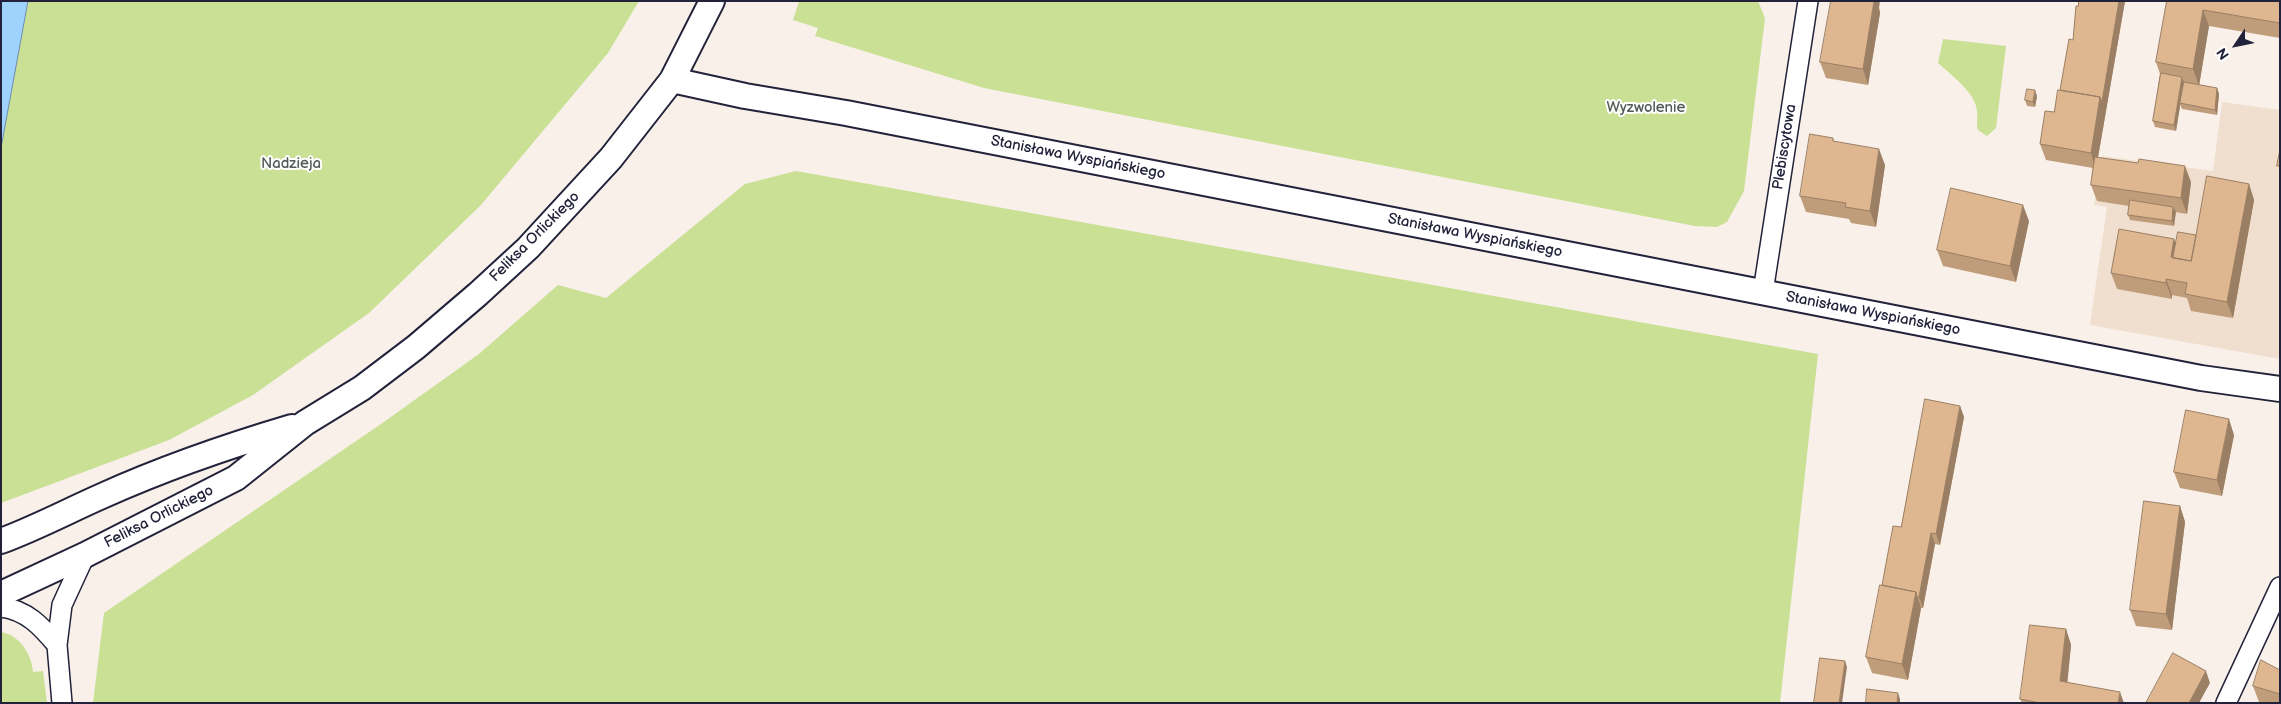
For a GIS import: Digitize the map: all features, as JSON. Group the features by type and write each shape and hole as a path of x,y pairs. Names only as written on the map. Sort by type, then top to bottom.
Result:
{"street":[{"name":"Feliksa Orlickiego","path":"1,594 85,555 236,478 305,423 362,388 416,347 528,248 612,158 672,80 712,1"},
{"name":"Plebiscytowa","path":"1762,292 1808,1"},
{"name":"Stanisława Wyspiańskiego","path":"672,80 2201,378 2280,389"},
{"name":"Feliksa Orlickiego","path":"1,541 37,528 103,496 221,448 305,423"},
{"path":"62,703 57,645 62,605 85,555"},
{"path":"2226,703 2280,587"},
{"path":"1,607 12,608 38,622 57,645"}],"shaded area":[{"path":"2222,102 2280,110 2280,359 2090,325 2107,207 2094,205 2102,156 2213,171"}],"green space":[{"name":"Nadzieja","path":"28,1 639,1 608,53 481,205 369,313 253,395 169,440 1,503 1,148"},
{"name":"Wyzwolenie","path":"799,1 1758,1 1765,18 1744,191 1727,222 1717,227 1695,226 984,88 815,36 818,28 793,20"},
{"path":"1943,39 2006,46 1996,128 1987,136 1978,130 1976,104 1968,91 1938,63"},
{"path":"796,171 1818,354 1780,703 93,703 104,613 381,424 479,354 558,285 606,298 745,184"},
{"path":"1,632 14,637 24,647 30,659 33,672 43,671 47,703 1,703"}],"water":[{"path":"1,1 28,1 1,148"}],"building":[{"path":"1831,1 1874,1 1863,69 1820,62"},
{"path":"2079,1 2119,1 2102,102 2100,97 2060,90 2069,39 2073,40 2076,6 2078,6"},
{"path":"2167,1 2280,1 2280,23 2203,10 2193,69 2156,62"},
{"path":"2161,73 2182,77 2174,125 2153,121"},
{"path":"2184,82 2217,88 2215,110 2180,103"},
{"path":"2027,89 2035,90 2033,102 2025,100"},
{"path":"2058,90 2100,97 2091,153 2040,144 2045,111 2054,112"},
{"path":"1810,134 1833,138 1833,141 1879,149 1870,211 1845,207 1846,203 1800,196"},
{"path":"2280,150 2280,166 2277,166"},
{"path":"2095,157 2138,163 2139,159 2185,166 2181,198 2091,185"},
{"path":"2207,176 2249,184 2227,302 2185,294 2187,283 2166,279 2166,283 2111,273 2119,229 2174,239 2171,257 2191,261"},
{"path":"1951,188 2023,205 2010,266 1937,250"},
{"path":"2130,200 2173,207 2172,221 2128,215"},
{"path":"2178,232 2196,235 2191,261 2173,258"},
{"path":"1925,399 1960,406 1936,534 1931,533 1919,597 1917,597 1916,592 1882,585 1893,526 1901,527"},
{"path":"2186,410 2229,419 2217,480 2174,472"},
{"path":"2144,501 2180,506 2166,614 2130,610"},
{"path":"1880,585 1916,592 1902,664 1866,657"},
{"path":"2030,625 2066,629 2060,681 2120,692 2118,703 2040,703 2020,699"},
{"path":"2173,653 2206,671 2189,703 2146,703"},
{"path":"1820,658 1845,661 1839,703 1814,703"},
{"path":"2261,660 2280,670 2280,694 2253,686"},
{"path":"1867,689 1898,693 1897,703 1866,703"}]}
